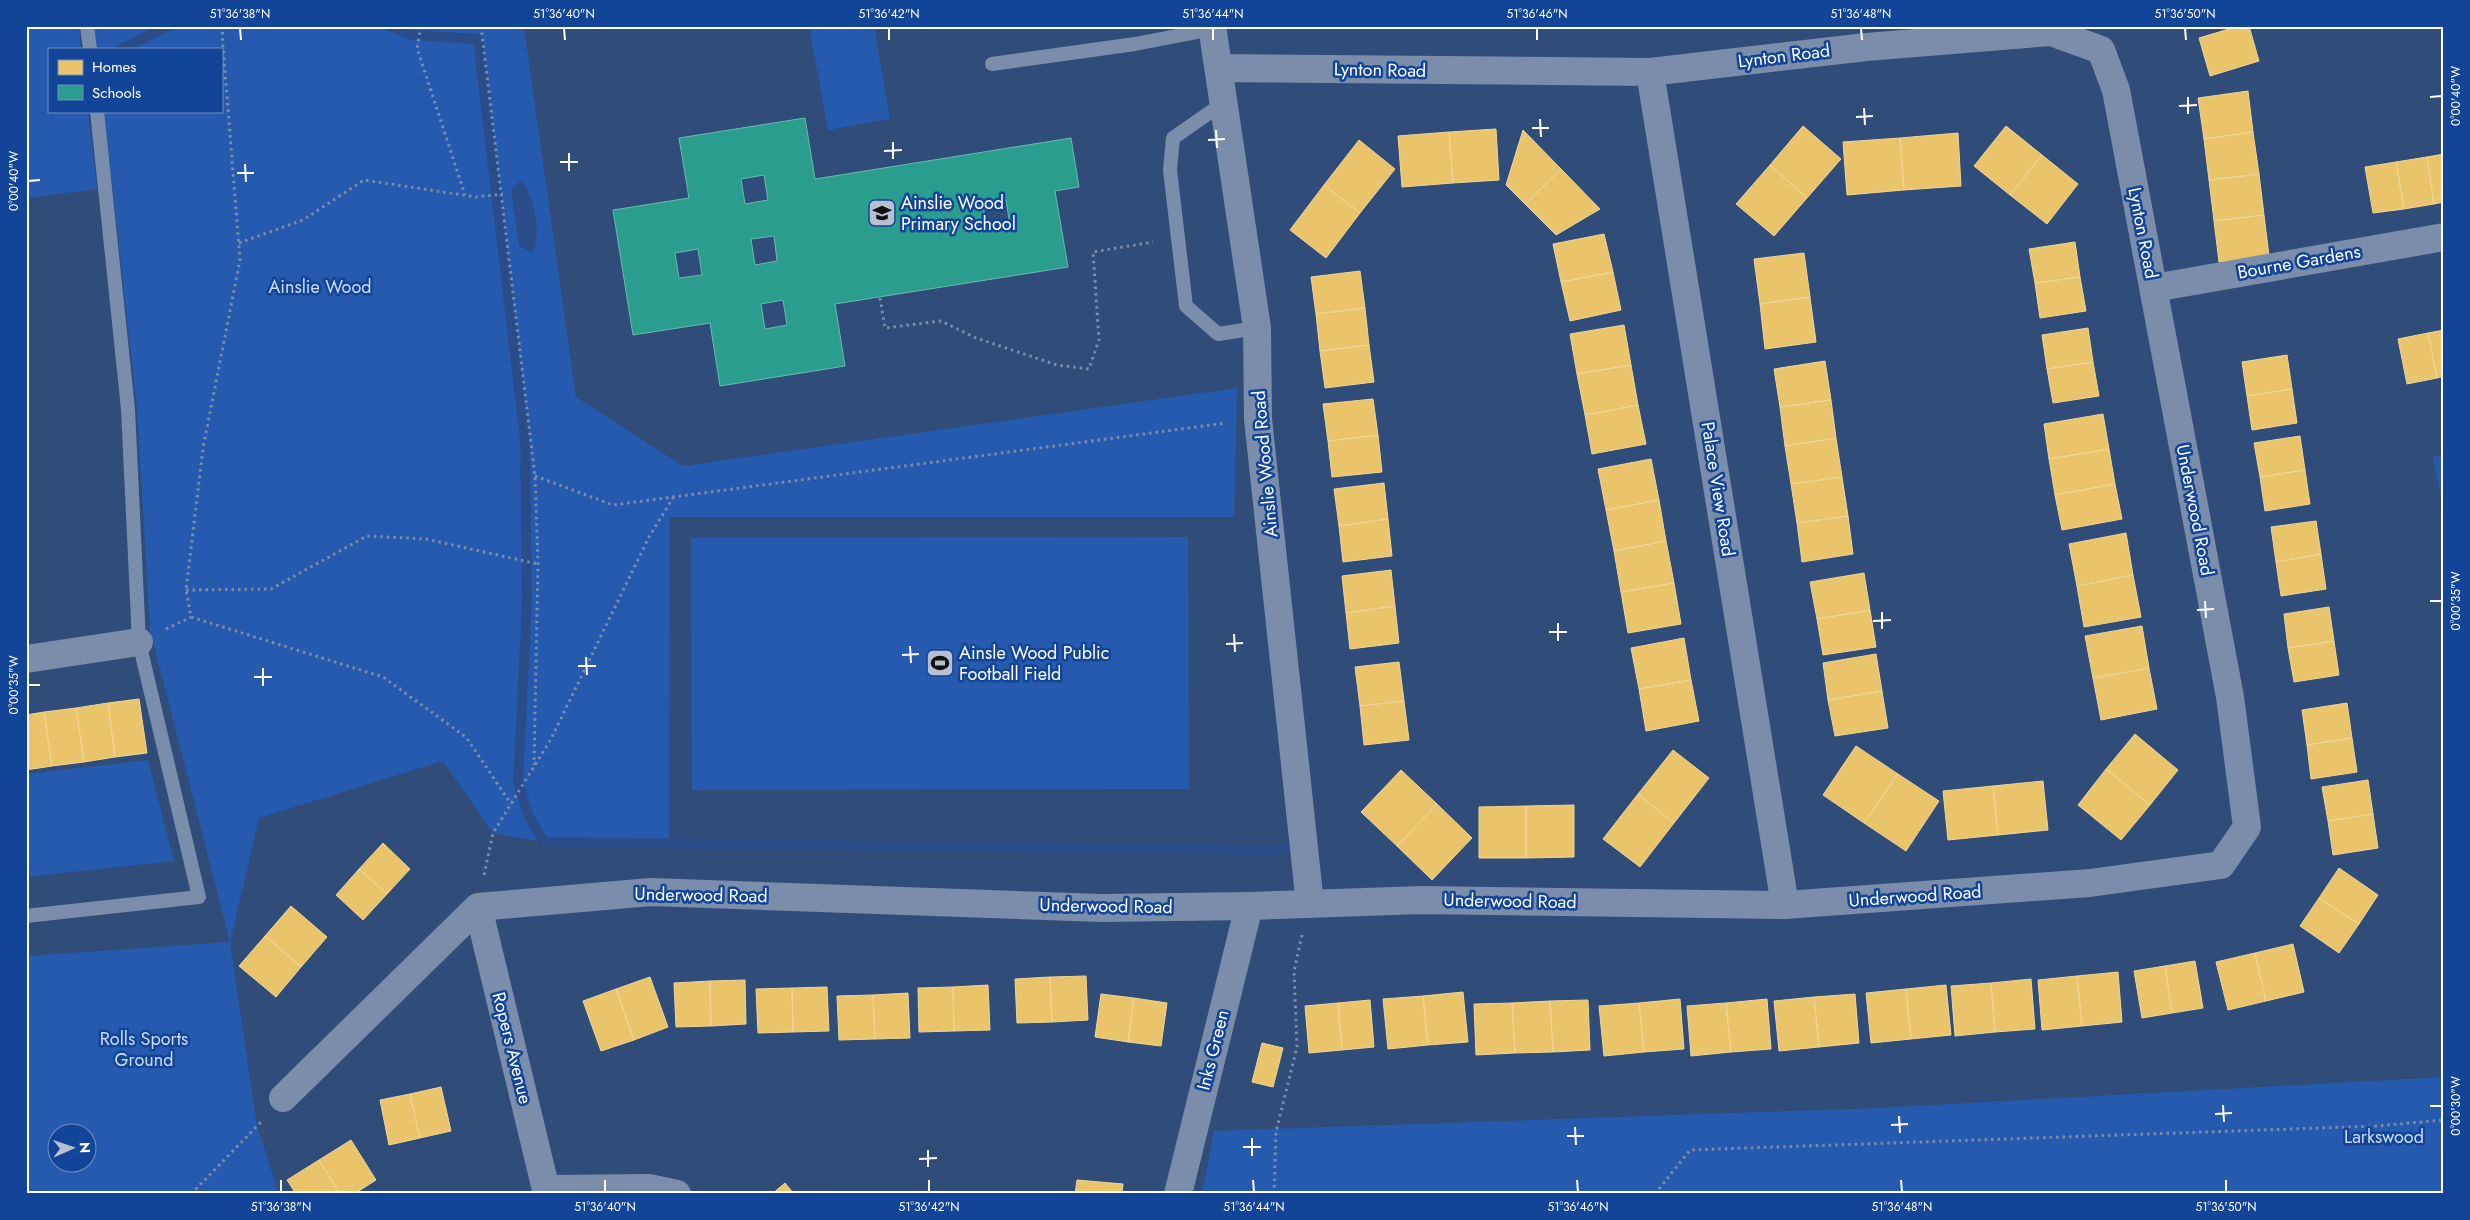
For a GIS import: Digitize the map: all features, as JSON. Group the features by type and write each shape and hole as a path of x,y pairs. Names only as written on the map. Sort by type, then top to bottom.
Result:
{"street":[{"name":"Ainslie Wood Road","path":"1212,28 1257,328 1258,419 1310,904"},
{"name":"Lynton Road","path":"1219,68 1650,72 1866,47 2051,32 2101,50 2116,90 2154,288"},
{"name":"Palace View Road","path":"1650,72 1786,905"},
{"name":"Bourne Gardens","path":"2154,288 2444,237"},
{"name":"Underwood Road","path":"478,907 651,892 1102,908 1249,906 1422,900 1786,905 2090,883 2221,865 2247,827 2230,697 2154,288"},
{"path":"26,659 139,642"},
{"name":"Inks Green","path":"1178,1194 1249,906"},
{"path":"283,1098 478,907"},
{"name":"Ropers Avenue","path":"478,907 547,1191 649,1188 677,1194"}],"lane":[{"path":"88,26 90,48"},
{"path":"992,64 1135,44 1212,28"},
{"path":"1222,104 1173,138 1170,170 1186,306 1218,334 1257,328"},
{"path":"26,916 198,897 139,642 128,409 96,112"}],"path":[{"path":"226,26 222,34 240,260 203,448 186,590 190,617 383,677 466,737 511,804"},
{"path":"481,26 535,476 538,564 534,766"},
{"path":"420,27 417,48 465,195"},
{"path":"239,243 303,220 364,180 476,197 502,194"},
{"path":"880,298 885,328 940,321 976,338 1057,365 1089,369 1099,340 1093,252 1178,236"},
{"path":"535,476 613,505 1258,419"},
{"path":"478,907 493,833 551,739 649,537 674,498"},
{"path":"186,590 271,589 367,536 426,539 538,564"},
{"path":"1274,1194 1276,1132 1297,1046 1294,971 1310,904"},
{"path":"1655,1194 1690,1150 2377,1126 2444,1120"},
{"path":"191,1194 257,1126"}],"green space":[{"path":"26,26 79,26 81,48 48,48 48,112 88,112 97,189 26,198"},
{"name":"Ainslie Wood","path":"94,26 531,26 524,28 576,397 683,466 1237,388 1234,517 670,517 669,843 544,842 493,833 443,761 259,818 230,943 257,1126 279,1194 26,1194 26,956 230,942 150,630 137,409 104,112 222,112 222,48 97,48"},
{"path":"809,26 874,26 890,119 828,130"},
{"path":"2444,455 2444,514 2433,457"},
{"name":"Ainsle Wood Public Football Field","path":"1188,537 1189,789 692,790 691,538"},
{"path":"148,760 174,861 26,877 26,774"},
{"name":"Larkswood","path":"2444,1077 2444,1194 1202,1194 1214,1131 1877,1108"}],"shaded area":[{"path":"522,180 527,188 535,215 536,235 533,253 519,246 511,189"}],"building: Homes":[{"path":"2239,26 2249,26 2259,61 2210,76 2199,38"},
{"path":"2248,91 2253,132 2204,139 2198,98"},
{"path":"1803,126 1841,159 1807,198 1770,165"},
{"path":"2006,126 2042,155 2010,195 1974,166"},
{"path":"1496,129 1499,180 1453,183 1449,132"},
{"path":"1523,130 1561,169 1525,204 1506,185"},
{"path":"1449,132 1453,183 1402,187 1398,136"},
{"path":"2253,132 2259,174 2209,180 2204,139"},
{"path":"1958,133 1961,186 1904,190 1900,138"},
{"path":"1900,138 1904,190 1847,195 1843,142"},
{"path":"1359,140 1395,169 1360,213 1324,185"},
{"path":"2444,154 2444,202 2434,204 2427,157"},
{"path":"2042,155 2078,184 2047,224 2010,195"},
{"path":"2427,157 2434,204 2404,209 2396,162"},
{"path":"2396,162 2404,209 2373,213 2365,167"},
{"path":"1770,165 1807,198 1774,236 1736,204"},
{"path":"1561,169 1600,209 1556,235 1525,204"},
{"path":"2259,174 2264,215 2214,221 2209,180"},
{"path":"1324,185 1360,213 1326,258 1290,230"},
{"path":"2264,215 2269,256 2219,262 2214,221"},
{"path":"1604,234 1613,272 1561,282 1553,244"},
{"path":"2075,242 2080,277 2035,283 2029,249"},
{"path":"1804,253 1810,297 1760,304 1754,259"},
{"path":"1360,271 1365,308 1316,314 1311,277"},
{"path":"1613,272 1621,310 1570,321 1561,282"},
{"path":"2080,277 2086,311 2040,318 2035,283"},
{"path":"1810,297 1816,342 1765,349 1760,304"},
{"path":"1365,308 1369,345 1320,351 1316,314"},
{"path":"1624,325 1631,365 1577,374 1570,334"},
{"path":"2088,328 2093,362 2047,369 2042,335"},
{"path":"2444,330 2444,376 2437,378 2428,333"},
{"path":"2428,333 2437,378 2407,384 2398,339"},
{"path":"1369,345 1374,382 1325,388 1320,351"},
{"path":"2287,355 2292,389 2247,396 2242,362"},
{"path":"1825,361 1831,400 1780,407 1774,369"},
{"path":"2093,362 2099,396 2053,403 2047,369"},
{"path":"1631,365 1638,405 1585,415 1577,374"},
{"path":"2292,389 2297,423 2252,430 2247,396"},
{"path":"1373,399 1378,435 1328,441 1323,404"},
{"path":"1831,400 1836,438 1785,446 1780,407"},
{"path":"1638,405 1646,444 1592,454 1585,415"},
{"path":"2103,414 2109,449 2049,459 2044,424"},
{"path":"1378,435 1382,472 1332,477 1328,441"},
{"path":"2300,436 2305,470 2260,477 2254,443"},
{"path":"1836,438 1842,477 1791,484 1785,446"},
{"path":"2109,449 2115,484 2055,495 2049,459"},
{"path":"1651,459 1659,500 1606,510 1598,469"},
{"path":"2305,470 2310,504 2265,511 2260,477"},
{"path":"1842,477 1848,516 1797,523 1791,484"},
{"path":"1384,483 1388,519 1339,526 1334,489"},
{"path":"2115,484 2122,519 2062,530 2055,495"},
{"path":"1659,500 1666,541 1614,551 1606,510"},
{"path":"1848,516 1853,554 1802,562 1797,523"},
{"path":"1388,519 1392,556 1343,562 1339,526"},
{"path":"2316,521 2321,554 2276,562 2271,527"},
{"path":"2126,533 2133,575 2077,586 2069,544"},
{"path":"1666,541 1674,583 1621,592 1614,551"},
{"path":"2321,554 2326,589 2281,596 2276,562"},
{"path":"1391,570 1395,606 1346,613 1342,576"},
{"path":"1864,573 1870,610 1817,619 1810,582"},
{"path":"2133,575 2141,617 2084,627 2077,586"},
{"path":"1674,583 1681,624 1628,633 1621,592"},
{"path":"1395,606 1399,643 1350,649 1346,613"},
{"path":"2329,607 2334,641 2288,648 2284,614"},
{"path":"1870,610 1876,647 1823,655 1817,619"},
{"path":"2142,626 2149,668 2093,678 2085,636"},
{"path":"1684,638 1691,680 1639,689 1631,648"},
{"path":"2334,641 2339,675 2294,682 2288,648"},
{"path":"1876,654 1882,691 1828,700 1823,663"},
{"path":"1399,662 1404,701 1360,706 1355,667"},
{"path":"2149,668 2157,709 2101,720 2093,678"},
{"path":"1691,680 1699,721 1646,731 1639,689"},
{"path":"1882,691 1888,728 1835,736 1828,700"},
{"path":"139,699 147,753 115,757 108,703"},
{"path":"1404,701 1409,740 1364,745 1360,706"},
{"path":"108,703 115,757 84,762 76,708"},
{"path":"2347,703 2352,738 2307,745 2302,710"},
{"path":"76,708 84,762 52,766 44,712"},
{"path":"44,712 52,766 26,770 26,715"},
{"path":"2135,734 2178,770 2150,805 2106,769"},
{"path":"2352,738 2357,772 2311,779 2307,745"},
{"path":"1856,746 1898,774 1864,823 1823,795"},
{"path":"1673,750 1709,778 1674,823 1638,794"},
{"path":"2106,769 2150,805 2121,840 2078,805"},
{"path":"1401,770 1437,804 1397,846 1361,812"},
{"path":"1898,774 1939,801 1906,851 1864,823"},
{"path":"2368,780 2373,814 2328,821 2322,787"},
{"path":"2043,781 2048,830 1998,835 1993,786"},
{"path":"1993,786 1998,835 1948,840 1943,791"},
{"path":"1638,794 1674,823 1640,867 1603,839"},
{"path":"1437,804 1472,838 1432,880 1397,846"},
{"path":"1574,805 1574,857 1526,858 1526,806"},
{"path":"1526,806 1526,858 1479,858 1479,807"},
{"path":"2373,814 2378,848 2333,855 2328,821"},
{"path":"383,843 410,869 387,894 359,869"},
{"path":"2339,868 2378,895 2359,924 2319,898"},
{"path":"359,869 387,894 363,920 336,895"},
{"path":"2319,898 2359,924 2339,953 2300,926"},
{"path":"291,906 327,937 301,967 265,936"},
{"path":"265,936 301,967 276,997 239,966"},
{"path":"2293,944 2304,992 2266,1001 2255,953"},
{"path":"2255,953 2266,1001 2228,1010 2216,962"},
{"path":"2195,961 2203,1008 2172,1013 2165,966"},
{"path":"2165,966 2172,1013 2142,1018 2134,971"},
{"path":"2118,972 2122,1022 2082,1026 2077,976"},
{"path":"1086,976 1088,1020 1052,1022 1050,977"},
{"path":"2077,976 2082,1026 2042,1030 2038,980"},
{"path":"650,977 668,1027 634,1040 616,989"},
{"path":"1050,977 1052,1022 1017,1023 1015,979"},
{"path":"2031,979 2035,1029 1995,1032 1991,983"},
{"path":"745,980 746,1024 711,1026 710,981"},
{"path":"710,981 711,1026 676,1027 674,983"},
{"path":"1991,983 1995,1032 1955,1036 1951,986"},
{"path":"988,985 990,1030 954,1031 953,987"},
{"path":"1946,985 1951,1035 1911,1039 1906,989"},
{"path":"827,987 829,1031 793,1032 792,988"},
{"path":"953,987 954,1031 919,1032 918,988"},
{"path":"792,988 793,1032 758,1033 756,989"},
{"path":"616,989 634,1040 601,1051 583,1001"},
{"path":"1906,989 1911,1039 1871,1043 1866,993"},
{"path":"1463,992 1468,1042 1428,1045 1423,996"},
{"path":"908,993 910,1038 875,1039 873,995"},
{"path":"1101,994 1134,998 1128,1042 1095,1037"},
{"path":"1855,994 1859,1043 1819,1047 1814,997"},
{"path":"873,995 875,1039 839,1040 837,996"},
{"path":"1423,996 1428,1045 1388,1049 1383,999"},
{"path":"1814,997 1819,1047 1779,1051 1774,1001"},
{"path":"1134,998 1167,1003 1161,1046 1128,1042"},
{"path":"1680,999 1684,1049 1644,1052 1639,1003"},
{"path":"1767,999 1771,1049 1731,1052 1726,1003"},
{"path":"1370,1000 1374,1047 1342,1050 1338,1003"},
{"path":"1588,1000 1590,1050 1553,1052 1550,1001"},
{"path":"1550,1001 1553,1052 1515,1053 1512,1003"},
{"path":"1338,1003 1342,1050 1309,1053 1305,1006"},
{"path":"1512,1003 1515,1053 1476,1055 1474,1004"},
{"path":"1639,1003 1644,1052 1604,1056 1599,1006"},
{"path":"1726,1003 1731,1052 1691,1056 1687,1006"},
{"path":"1262,1043 1283,1048 1273,1087 1252,1082"},
{"path":"441,1087 451,1131 420,1138 410,1094"},
{"path":"410,1094 420,1138 389,1145 380,1100"},
{"path":"351,1140 376,1180 354,1194 340,1194 319,1160"},
{"path":"319,1160 340,1194 296,1194 287,1180"},
{"path":"1077,1180 1123,1184 1122,1194 1075,1194"},
{"path":"785,1183 794,1194 772,1194"}],"building: Schools":[{"name":"Ainslie Wood Primary School","path":"805,118 815,179 1071,138 1079,187 1055,191 1068,267 835,304 845,366 720,386 710,323 633,335 613,210 689,198 679,138","holes":["764,175 768,200 745,204 741,179","1006,200 1010,225 986,228 983,203","774,236 777,261 755,265 751,239","698,249 702,275 679,278 675,253","783,300 787,325 765,329 761,304"]}],"waterway":[{"path":"123,48 168,26"},
{"path":"390,26 411,35 478,39 525,440 527,601 518,782 529,817 544,842 1269,850 1304,848"}],"place":[{"name":"Ainslie Wood Primary School","path":"882,213"},
{"name":"Ainsle Wood Public Football Field","path":"940,663"}],"park label":[{"name":"Rolls Sports Ground","path":"144,1049"}]}
